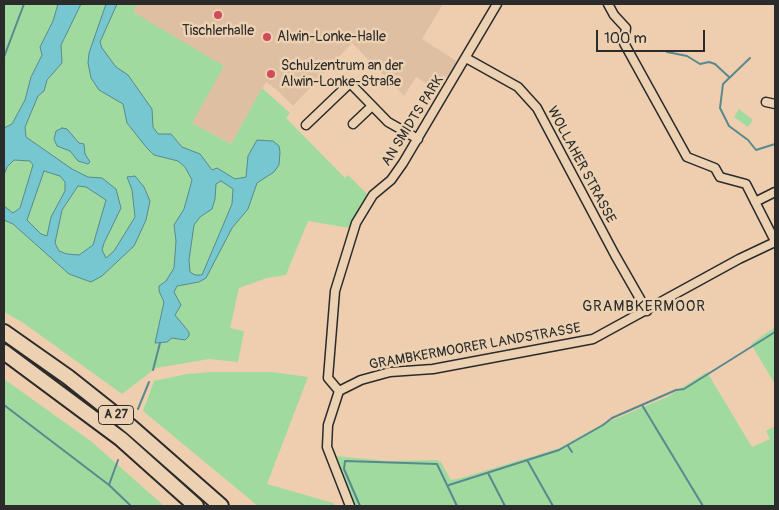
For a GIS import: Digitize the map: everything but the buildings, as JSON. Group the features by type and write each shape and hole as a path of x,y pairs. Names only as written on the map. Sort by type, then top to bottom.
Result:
{"highway":[{"name":"A 27","path":"4,332 68,377 117,416 181,469 221,506"},
{"name":"A 27","path":"4,352 121,439 196,506"}],"street":[{"name":"AN SMIDTS PARK","path":"339,391 328,378 335,291 356,223 373,195 391,180 403,163 497,4"},
{"path":"608,4 614,15 626,28 624,42 687,157 715,168 720,177 746,184 775,242"},
{"name":"WOLLAHER STRASSE","path":"466,58 518,87 538,108 615,255 647,311"},
{"path":"306,125 350,83 388,122 418,139"},
{"path":"766,102 775,104"},
{"path":"353,124 372,106"},
{"path":"755,202 775,192"},
{"name":"GRAMBKERMOORER LANDSTRASSE","path":"339,391 361,380 390,372 433,369 593,339 739,259 775,242"},
{"path":"339,391 328,425 327,447 350,506"}],"shaded area":[{"name":"Schulzentrum an der Alwin-Lonke-Straße","path":"137,4 443,4 422,39 458,62 448,78 443,75 435,89 416,77 404,96 352,43 293,106 266,82 231,144 192,123 132,12"}],"green space":[{"path":"4,4 137,4 133,12 224,66 192,123 231,144 262,88 290,113 286,118 345,178 348,175 368,195 349,228 308,221 286,275 267,278 239,288 230,328 244,331 238,362 209,359 156,368 122,394 22,322 4,312"},
{"path":"739,109 753,120 748,127 734,117"},
{"path":"775,327 775,384 751,344"},
{"path":"272,372 308,377 267,484 333,503 335,506 258,506 143,411 154,381 187,374"},
{"path":"707,372 752,447 770,439 766,431 775,426 775,506 355,506 336,456 386,461 436,460 441,462 451,480 461,478 557,449 603,424 667,397"},
{"path":"4,379 92,442 164,506 4,506"}],"water":[{"path":"58,4 81,4 61,45 62,63 47,80 44,91 38,96 25,127 26,137 72,169 88,177 102,178 116,189 121,208 104,243 102,250 106,258 114,251 135,217 132,190 127,177 135,176 144,187 150,201 146,220 134,246 102,276 91,282 69,274 13,224 4,220 4,206 13,213 20,208 33,165 30,161 14,160 7,167 4,175 4,128 12,124 25,100 31,77 42,55 40,47 53,21","holes":["44,171 60,176 65,182 65,191 51,217 47,236 41,234 27,220","78,186 86,187 106,200 93,245 79,255 59,251 55,243 62,210"]},
{"path":"106,4 117,4 100,42 102,48 116,67 128,75 152,109 153,127 158,134 171,134 182,147 200,154 212,170 217,168 235,179 246,177 248,156 257,140 273,141 279,146 279,165 274,172 257,183 248,209 232,228 206,278 199,282 177,286 174,292 181,305 175,315 189,332 189,336 185,340 172,338 167,342 155,343 164,302 159,286 166,281 174,268 176,241 174,225 184,209 192,180 185,167 178,161 154,155 127,123 123,104 99,90 91,78 88,63 89,53","holes":["221,181 233,189 232,204 202,275 195,275 190,272 189,260 194,225 200,217 212,209 216,184"]},
{"path":"62,128 67,129 79,143 84,144 85,154 90,162 88,164 78,161 70,151 57,146 54,139 56,131"}],"waterway":[{"path":"4,57 24,4"},
{"path":"667,52 687,56 700,64 709,62 715,64 729,77"},
{"path":"750,58 723,84 720,108 729,126 748,140 756,150 775,144"},
{"path":"449,485 559,450 612,418 676,390 684,389 775,332"},
{"path":"153,370 160,343"},
{"path":"138,409 149,382"},
{"path":"4,405 109,485"},
{"path":"642,405 703,506"},
{"path":"568,446 572,452"},
{"path":"118,460 109,485 131,506"},
{"path":"527,460 553,506"},
{"path":"360,506 344,469 345,461 437,464 457,506"},
{"path":"488,473 505,506"}],"place":[{"name":"Tischlerhalle","path":"218,15"},
{"name":"Alwin-Lonke-Halle","path":"267,37"},
{"name":"Schulzentrum an der Alwin-Lonke-Straße","path":"271,74"}],"district":[{"name":"GRAMBKERMOOR","path":"644,307"}]}
